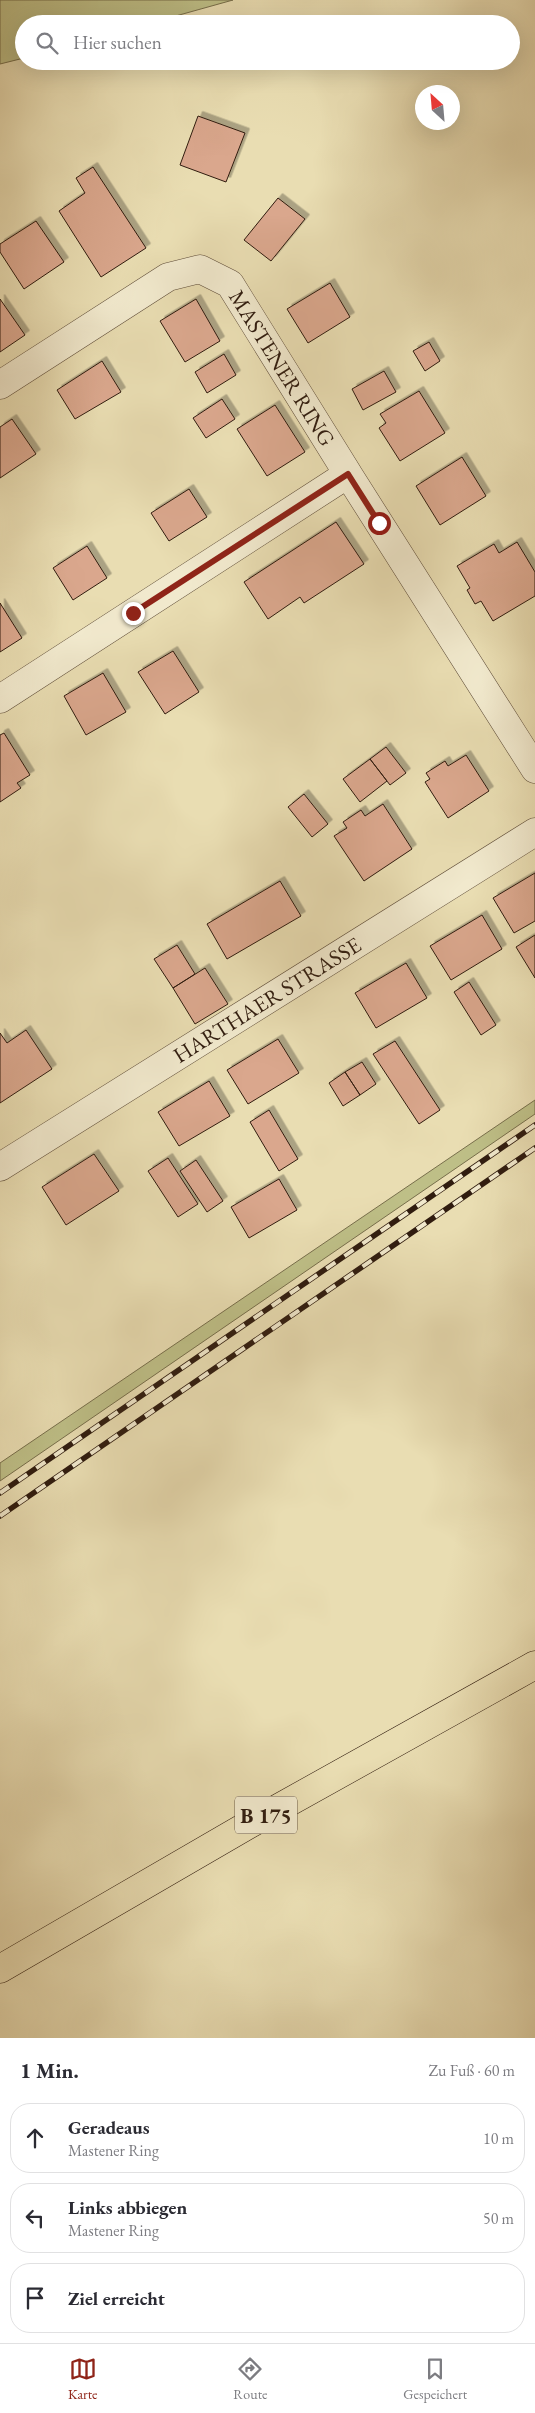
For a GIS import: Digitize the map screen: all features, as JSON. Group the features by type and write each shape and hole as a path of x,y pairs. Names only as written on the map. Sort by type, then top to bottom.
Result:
{"main road":[{"name":"B 175","path":"0,1969 248,1825 535,1666"}],"street":[{"name":"MASTENER RING","path":"0,385 168,277 200,269 230,284 535,769"},
{"path":"0,699 348,474"},
{"name":"HARTHAER STRASSE","path":"0,1168 535,832"}],"green space":[{"path":"0,0 233,0 179,15 15,15 15,60 0,64"},
{"path":"535,1100 535,1114 0,1481 0,1463"}],"building":[{"path":"198,116 245,133 226,182 180,165"},
{"path":"93,167 146,248 101,277 59,211 85,193 76,178"},
{"path":"278,198 305,219 271,261 244,240"},
{"path":"36,221 64,262 24,289 0,252 0,244"},
{"path":"330,283 350,317 308,343 287,309"},
{"path":"0,299 25,335 0,352"},
{"path":"196,299 220,341 185,362 160,321"},
{"path":"429,342 440,361 425,371 413,351"},
{"path":"224,354 236,375 207,393 195,372"},
{"path":"102,361 121,392 75,419 57,390"},
{"path":"384,371 396,392 363,410 352,389"},
{"path":"419,391 445,433 400,461 379,428 386,423 380,414"},
{"path":"222,399 235,419 206,438 193,418"},
{"path":"275,405 305,452 267,476 237,429"},
{"path":"12,419 36,454 0,478 0,427"},
{"path":"462,457 486,496 440,525 416,486"},
{"path":"189,489 207,517 169,541 151,513"},
{"path":"336,522 364,564 304,603 300,597 268,619 244,582"},
{"path":"517,542 535,572 535,596 493,621 481,601 475,604 467,590 470,588 457,566 494,544 499,553"},
{"path":"87,546 107,578 73,600 53,568"},
{"path":"0,603 22,638 0,652"},
{"path":"173,651 199,692 165,714 138,672"},
{"path":"103,673 126,712 86,735 64,696"},
{"path":"4,733 30,775 17,783 21,788 0,802 0,735"},
{"path":"386,747 406,773 390,785 370,759"},
{"path":"466,755 489,791 448,818 425,782 430,779 426,773 445,761 448,766"},
{"path":"370,759 387,781 360,802 343,779"},
{"path":"304,794 328,824 312,837 288,807"},
{"path":"383,804 412,849 364,881 334,836 347,828 343,822 361,810 365,816"},
{"path":"535,873 535,921 514,933 493,898"},
{"path":"280,881 301,916 227,959 207,924"},
{"path":"482,915 502,949 451,980 430,946"},
{"path":"535,935 535,978 516,947"},
{"path":"177,945 195,974 173,988 154,959"},
{"path":"406,963 427,998 376,1028 355,993"},
{"path":"205,968 228,1004 195,1024 173,988"},
{"path":"469,982 496,1025 481,1035 454,992"},
{"path":"26,1030 52,1069 0,1103 0,1033 7,1043"},
{"path":"278,1039 299,1073 248,1104 227,1070"},
{"path":"395,1041 440,1110 419,1124 373,1054"},
{"path":"362,1062 376,1084 360,1095 345,1072"},
{"path":"345,1072 360,1095 343,1106 329,1083"},
{"path":"209,1081 230,1116 179,1146 158,1112"},
{"path":"269,1110 298,1159 279,1171 250,1122"},
{"path":"94,1154 119,1191 66,1225 42,1187"},
{"path":"168,1158 198,1204 178,1217 148,1171"},
{"path":"196,1160 223,1201 207,1212 180,1171"},
{"path":"279,1179 297,1210 249,1238 231,1207"}],"railway":[{"path":"0,1493 535,1125"},
{"path":"0,1516 535,1148"}],"route":[{"path":"133,613 348,474 379,523"}]}
